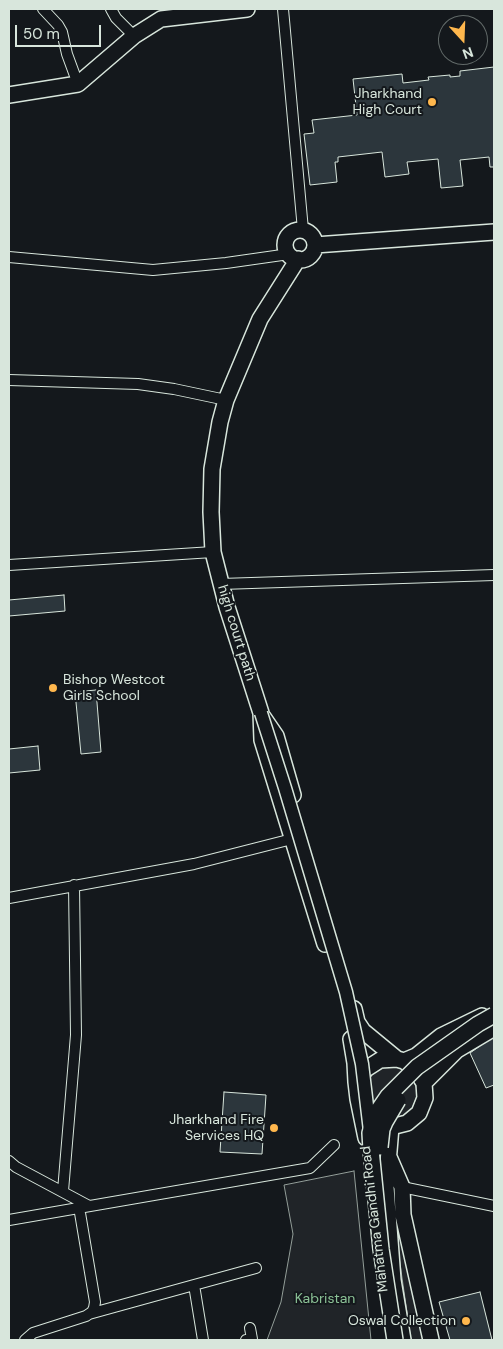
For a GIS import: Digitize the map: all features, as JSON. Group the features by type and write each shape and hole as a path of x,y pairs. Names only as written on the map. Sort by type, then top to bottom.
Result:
{"main road":[{"path":"9,96 78,84 134,36 161,20 208,11 247,9"},
{"path":"303,230 312,235 315,244 312,254 308,257 293,256 286,244 286,240 293,232 303,230"},
{"path":"315,244 494,232"},
{"name":"high court path","path":"261,713 213,552 211,512 212,469 220,422 226,400 260,320 293,256"},
{"path":"261,713 276,736 357,1022 363,1031 416,1070 424,1083 425,1098 419,1113 407,1123 392,1127 376,1124 364,1114 358,1099 350,1033 262,740 261,713"},
{"path":"356,1082 366,1069 380,1060 400,1060 416,1056 442,1036 494,1010"},
{"path":"394,1340 381,1249 370,1150 370,1133 377,1112 399,1084 417,1067 494,1015"},
{"path":"401,1340 388,1267 380,1147 382,1129 395,1105 416,1080 453,1048 494,1022"},
{"path":"424,1083 457,1050 494,1028"},
{"name":"Mahatma Gandhi Road","path":"358,1099 365,1129 380,1277 394,1340"},
{"name":"Mahatma Gandhi Road","path":"392,1127 386,1187 393,1280 401,1340"},
{"path":"388,1154 402,1187 403,1216 431,1340"}],"street":[{"path":"42,9 58,25 62,32 67,54 78,84"},
{"path":"110,9 134,36"},
{"path":"283,9 303,230"},
{"path":"9,257 153,270 293,256"},
{"path":"9,380 147,385 174,388 226,400"},
{"path":"9,565 213,552"},
{"path":"221,584 494,575"},
{"path":"261,713 346,992 362,1064 370,1133"},
{"path":"9,898 194,864 292,838"},
{"path":"63,1191 76,1035 74,885"},
{"path":"9,1220 310,1168 334,1145"},
{"path":"9,1161 16,1167 63,1191 84,1206 95,1302 94,1308 89,1314"},
{"path":"402,1187 494,1206"},
{"path":"25,1340 33,1333 89,1314 256,1268"},
{"path":"194,1285 203,1340"},
{"path":"246,1340 252,1339 250,1328"}],"green space":[{"path":"383,1066 402,1068 412,1077 417,1089 417,1096 412,1109 396,1120 376,1117 363,1083 376,1068"},
{"name":"Kabristan","path":"354,1171 371,1340 267,1340 281,1302 293,1234 284,1185"},
{"path":"401,1235 423,1340 411,1340 397,1243"}],"building":[{"path":"494,67 494,167 490,167 489,157 460,160 463,186 441,188 438,159 407,162 409,174 385,177 382,152 338,157 338,162 335,162 337,182 310,185 304,134 314,133 312,120 357,115 353,79 402,74 403,83 429,80 428,77 460,76 460,71"},
{"path":"64,595 65,611 9,616 9,600"},
{"path":"96,690 101,752 81,754 75,692"},
{"path":"38,746 40,770 9,773 9,749"},
{"path":"494,1036 494,1085 486,1088 470,1053"},
{"path":"224,1092 266,1095 262,1154 220,1152"},
{"name":"Oswal Collection","path":"480,1292 492,1340 450,1340 439,1302"}],"place":[{"name":"Jharkhand High Court","path":"432,102"},
{"name":"Bishop Westcot Girls School","path":"53,688"},
{"name":"Jharkhand Fire Services HQ","path":"274,1128"},
{"name":"Oswal Collection","path":"466,1321"}]}
